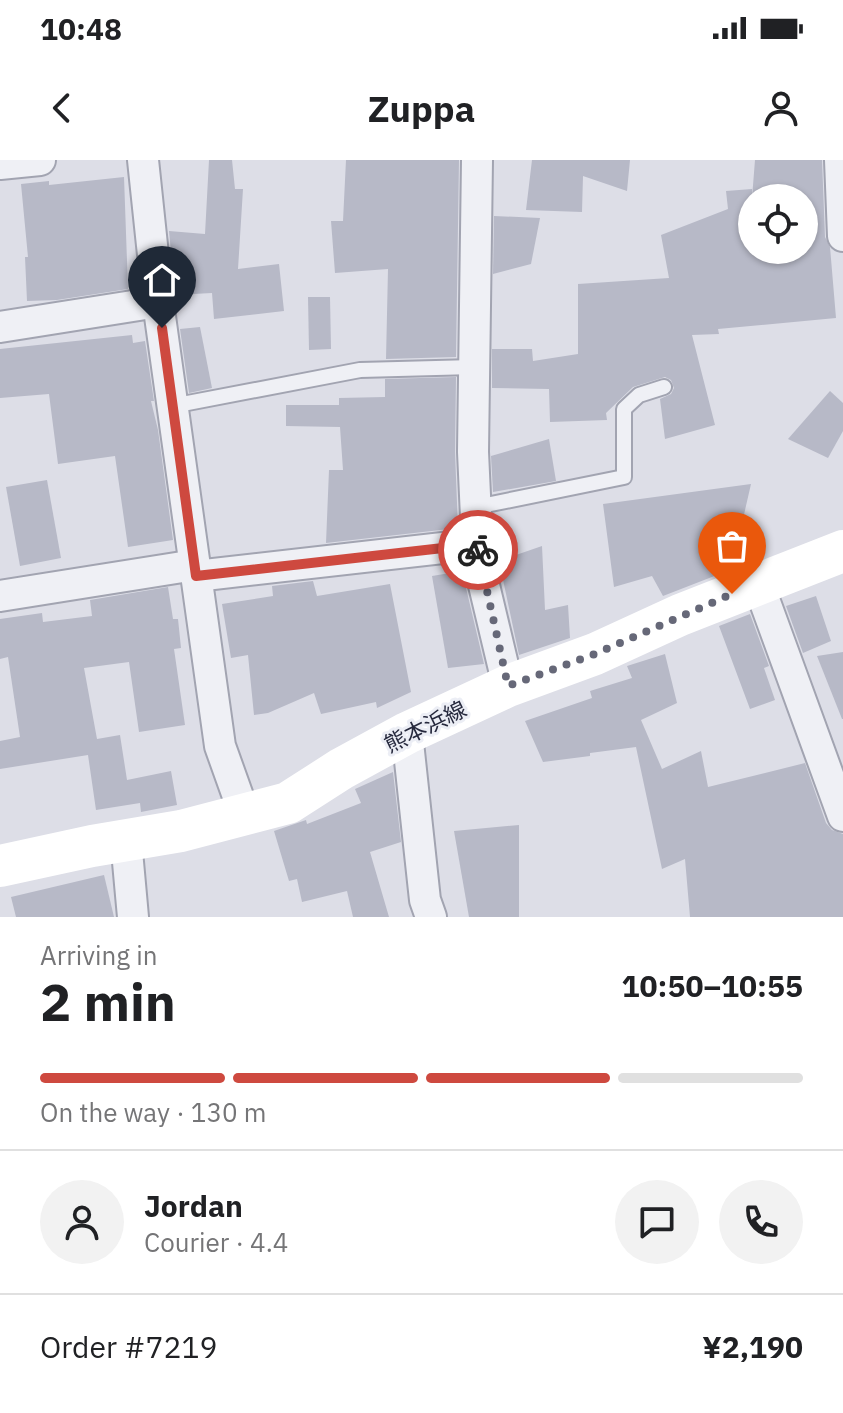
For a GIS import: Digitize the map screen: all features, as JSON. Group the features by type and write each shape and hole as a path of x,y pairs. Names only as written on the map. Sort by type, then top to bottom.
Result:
{"main road":[{"name":"熊本浜線","path":"0,866 245,816 288,803 341,769 407,733 508,686 595,654 680,615 843,551"}],"street":[{"path":"0,164 40,160"},
{"path":"143,160 158,302 220,746 245,816"},
{"path":"477,160 473,452 478,560 508,686"},
{"path":"840,160 843,236"},
{"path":"0,327 158,302"},
{"path":"0,596 195,571 478,544"},
{"path":"758,583 843,816"},
{"path":"407,733 425,900 431,917"},
{"path":"126,840 133,917"}],"lane":[{"path":"172,406 360,370 474,367"},
{"path":"476,507 624,477 624,409 639,395 664,387"}],"building":[{"path":"209,160 232,160 235,189 243,189 238,269 279,264 284,311 214,319 212,293 175,295 169,231 205,234"},
{"path":"346,160 459,160 456,357 386,359 388,269 335,273 331,221 343,221"},
{"path":"532,160 630,160 627,191 583,176 582,212 526,210"},
{"path":"755,160 822,160 825,237 830,247 836,318 718,329 719,334 692,335 715,425 665,439 660,399 671,394 674,388 671,380 665,377 633,387 606,413 607,420 550,422 549,389 492,388 492,349 532,349 533,361 578,354 578,284 669,278 661,235 728,209 726,191 738,190 738,264 818,264 818,184 753,184"},
{"path":"124,177 128,289 57,300 27,301 25,257 28,257 21,184 49,181 49,185"},
{"path":"494,216 540,218 531,264 493,274"},
{"path":"308,297 330,297 331,349 309,350"},
{"path":"200,327 212,388 189,393 180,329"},
{"path":"132,335 133,343 145,341 154,401 151,401 173,540 128,547 115,456 58,464 49,394 0,398 0,349"},
{"path":"456,377 458,528 326,543 329,470 343,470 340,427 286,426 286,405 339,405 339,398 385,397 385,379"},
{"path":"830,391 843,403 843,431 828,458 788,439"},
{"path":"549,439 556,481 493,492 491,456"},
{"path":"47,480 61,558 20,566 6,487"},
{"path":"751,484 740,532 750,546 736,557 735,568 663,596 652,576 614,587 603,504"},
{"path":"542,546 545,610 568,605 570,638 519,655 499,561"},
{"path":"462,571 484,664 448,668 432,576"},
{"path":"313,581 317,596 390,584 411,692 377,708 376,702 321,714 314,693 268,713 254,715 248,655 231,658 222,604 273,596 272,586"},
{"path":"168,587 173,619 178,619 181,648 174,649 185,725 139,732 129,662 84,668 97,739 120,735 127,780 171,771 177,805 141,812 140,803 96,810 88,755 0,769 0,741 20,737 8,657 0,659 0,619 42,613 43,622 92,616 90,600"},
{"path":"816,596 831,641 803,653 786,606"},
{"path":"750,614 769,666 764,668 775,700 750,709 719,626"},
{"path":"843,652 843,719 842,719 817,656"},
{"path":"665,654 677,703 641,720 662,769 701,751 708,787 805,763 826,823 832,830 843,834 843,917 690,917 685,859 662,869 636,747 543,762 525,721 592,698 590,691 632,678 627,666"},
{"path":"393,772 401,842 370,852 389,917 353,917 347,891 302,902 297,879 289,881 274,831 306,820 307,824 361,803 355,789"},
{"path":"519,825 519,917 469,917 454,831"},
{"path":"104,875 114,917 16,917 11,897"}],"way so far":[{"path":"478,550 508,686 595,654 732,594"}],"route":[{"path":"162,328 196,576 478,544 478,550"}]}
